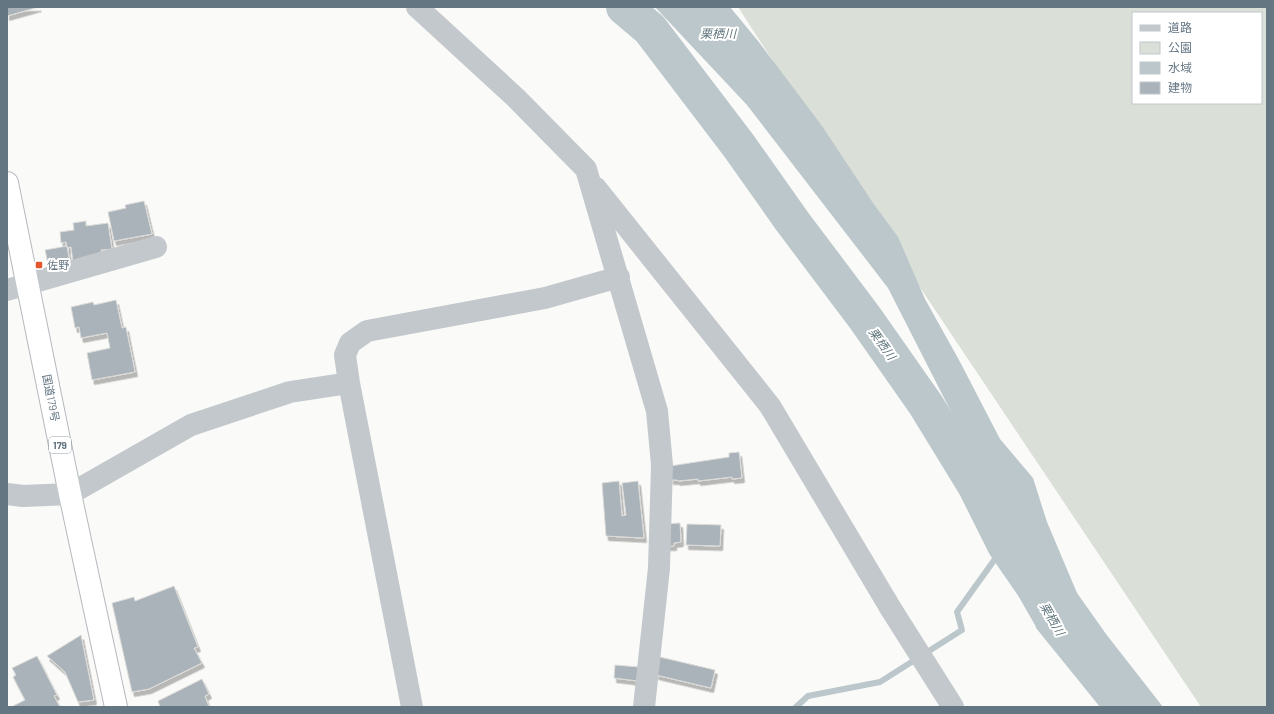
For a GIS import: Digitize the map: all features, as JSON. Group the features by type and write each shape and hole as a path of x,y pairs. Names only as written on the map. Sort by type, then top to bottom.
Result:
{"highway":[{"name":"国道179号","path":"7,183 70,494 116,707"}],"street":[{"path":"417,7 516,98 586,169 657,411 662,465 659,568 644,707"},
{"path":"589,180 770,406 891,609 952,707"},
{"path":"7,290 156,247"},
{"path":"412,707 349,383 345,355 350,343 367,331 544,298 618,278"},
{"path":"7,494 23,496 70,494 191,425 290,392 349,383"}],"green space":[{"path":"738,7 1267,7 1267,707 1201,707 909,271"}],"water":[{"name":"栗栖川","path":"655,7 730,7 758,41 822,126 873,203 898,237 925,299 1000,439 1033,478 1047,522 1077,593 1106,634 1163,707 1100,707 1036,628 1018,543 888,288 747,105"}],"building":[{"path":"7,7 39,7 7,16"},
{"path":"144,201 152,234 114,241 108,212 126,208 125,205"},
{"path":"86,221 86,226 108,223 112,249 101,250 102,258 73,262 71,247 67,248 66,242 61,243 60,232 74,230 73,223"},
{"path":"67,246 70,264 49,268 45,250"},
{"path":"116,300 122,328 126,327 135,372 92,380 87,353 110,348 107,333 81,338 79,327 75,328 71,307 93,302 94,305"},
{"path":"739,452 742,478 732,479 732,477 698,481 698,479 678,481 671,480 670,466 729,457 729,453"},
{"path":"619,481 622,516 626,515 622,483 638,481 644,538 606,536 602,483"},
{"path":"680,523 681,542 674,543 674,546 666,546 665,524"},
{"path":"687,524 721,525 720,546 686,545"},
{"path":"174,586 198,647 194,648 202,663 149,689 132,692 112,603 134,597 135,601"},
{"path":"81,635 94,700 78,702 65,672 47,656"},
{"path":"37,656 57,695 54,696 60,707 11,707 25,700 13,677 16,675 12,668"},
{"path":"660,657 715,670 711,688 656,675"},
{"path":"615,665 639,667 638,681 614,678"},
{"path":"202,679 209,694 205,696 209,707 160,707 158,701"}],"waterway":[{"name":"栗栖川","path":"624,7 650,29 739,146 792,221 865,318 926,405 975,485 1005,545 1034,587 1050,615"},
{"path":"796,707 808,696 880,682 962,630 957,612 1005,545"}],"place":[{"name":"佐野","path":"39,265"}]}
